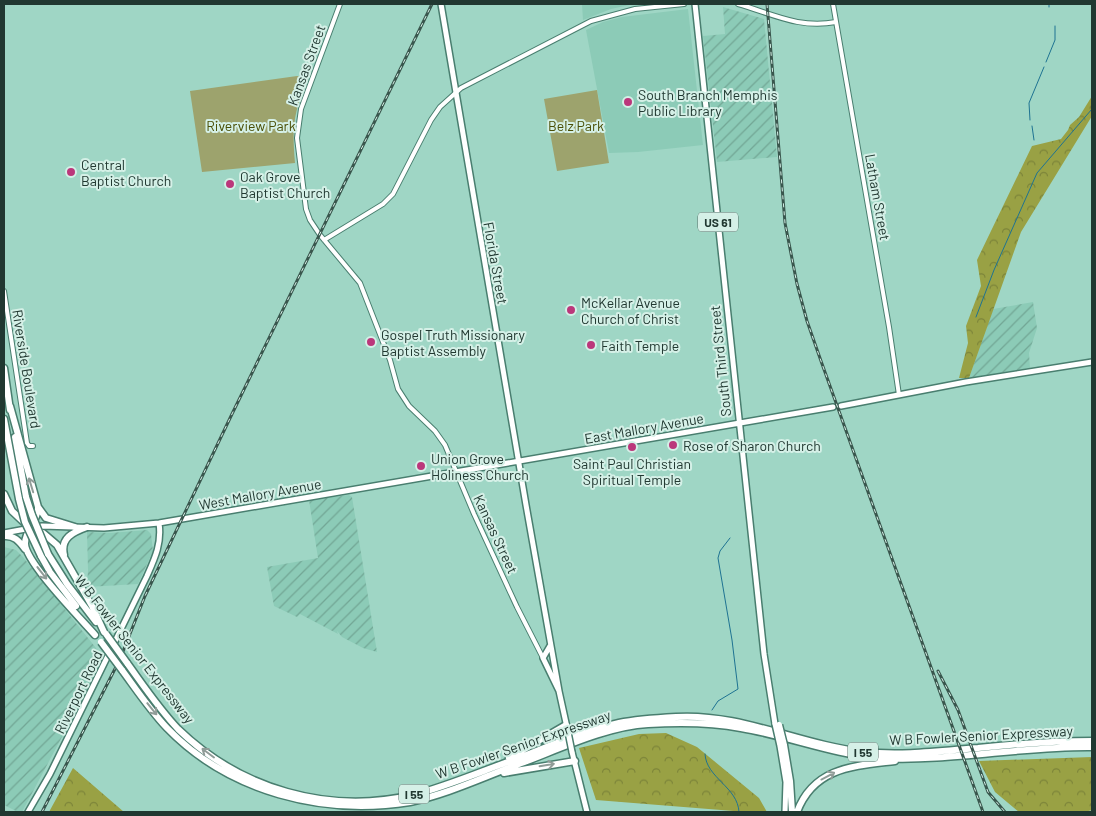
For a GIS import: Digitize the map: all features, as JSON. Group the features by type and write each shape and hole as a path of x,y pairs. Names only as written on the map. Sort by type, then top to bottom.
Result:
{"highway":[{"name":"W B Fowler Senior Expressway","path":"4,368 26,497 48,554 67,584 88,606 105,633 162,711 177,727 220,762 244,776 269,787 322,800 349,802 380,800 416,794 607,732 643,724 682,722 743,728 842,753 878,758 916,758 1036,748 1092,746"},
{"path":"10,406 38,507 46,518 75,526"},
{"name":"W B Fowler Senior Expressway","path":"4,419 25,522 56,586 167,727 191,750 213,767 242,783 288,800 348,808 380,807 410,802 442,794 485,773 594,730 647,718 707,717 854,750 892,754 938,752 1023,743 1092,741"},
{"path":"4,494 12,511 30,528 48,536 57,545 78,582 88,606"},
{"path":"25,549 25,542 30,528 37,517 38,507"},
{"path":"65,559 63,547 67,537 73,532 87,527"},
{"path":"4,534 18,540 39,571 56,586"},
{"name":"South Third Street","path":"777,724 790,781 792,812"},
{"path":"485,773 567,728"},
{"path":"797,812 813,787 822,778 838,770 854,766 916,758"},
{"path":"485,773 575,761"}],"main road":[{"name":"Florida Street","path":"440,4 518,462 550,645 560,691"},
{"name":"South Third Street","path":"695,4 758,599 767,678 777,724"},
{"path":"841,406 963,382 1092,362"},
{"name":"East Mallory Avenue","path":"518,462 833,407"},
{"name":"West Mallory Avenue","path":"4,534 30,528 75,526 126,527 518,462"},
{"name":"Riverport Road","path":"28,812 53,768 147,576 159,547 159,522"},
{"path":"544,658 550,645"},
{"name":"Kansas Street","path":"544,658 560,691 572,752 588,812"},
{"name":"South Third Street","path":"782,745 786,782 786,812"}],"street":[{"name":"Kansas Street","path":"340,4 301,109 297,138 306,209 315,229 360,283 390,360 398,389 409,406 441,438 517,608 544,658"},
{"path":"324,240 383,204 393,194 431,120 440,107 461,88 591,21 636,9 684,4"},
{"path":"738,4 802,24 836,22"},
{"name":"Latham Street","path":"833,4 889,326 899,395"},
{"name":"Riverside Boulevard","path":"4,291 27,443 29,446 33,446"}],"shaded area":[{"path":"582,4 634,4 611,9 583,20"},
{"path":"723,7 764,19 777,157 717,162 703,36 725,34"},
{"path":"688,9 703,145 609,153 586,30 603,22 622,17"},
{"path":"1033,302 1037,328 1029,353 1030,368 969,378 993,309"},
{"path":"349,495 352,497 377,652 363,648 342,637 337,631 338,634 300,614 297,617 274,606 267,567 318,558 309,500"},
{"path":"147,530 151,534 153,551 138,584 87,587 87,532 110,533"},
{"path":"4,547 16,550 23,557 104,658 22,812 4,805"}],"green space":[{"name":"Riverview Park","path":"297,76 308,78 296,112 295,163 202,172 190,91"},
{"name":"Belz Park","path":"597,90 609,163 557,171 544,99"},
{"path":"1092,96 1092,116 1021,232 969,378 959,378 968,343 966,326 981,286 977,260 1032,146 1061,139 1070,125 1079,117"},
{"path":"666,733 697,747 759,798 767,812 596,800 579,748 639,734"},
{"path":"1092,757 1092,810 1085,812 1019,812 995,792 979,761"},
{"path":"73,768 124,812 49,812"}],"waterway":[{"path":"1046,62 1055,40 1055,26"},
{"path":"1030,120 1029,103 1044,67"},
{"path":"976,317 994,270 1037,173 1092,109"},
{"path":"1032,126 1034,140"},
{"path":"712,710 718,701 738,689 718,558 720,551 730,538"},
{"path":"705,754 711,770 733,796 739,812"}],"railway":[{"path":"42,812 120,659 145,596 432,4"},
{"path":"767,4 785,223 797,284 821,361 983,812"},
{"path":"938,671 958,710 988,792 1005,812"}],"place":[{"name":"South Branch Memphis Public Library","path":"628,102"},
{"name":"Central Baptist Church","path":"71,172"},
{"name":"Oak Grove Baptist Church","path":"230,184"},
{"name":"McKellar Avenue Church of Christ","path":"571,310"},
{"name":"Gospel Truth Missionary Baptist Assembly","path":"371,342"},
{"name":"Faith Temple","path":"591,345"},
{"name":"Rose of Sharon Church","path":"673,445"},
{"name":"Saint Paul Christian Spiritual Temple","path":"632,447"},
{"name":"Union Grove Holiness Church","path":"421,466"}]}
